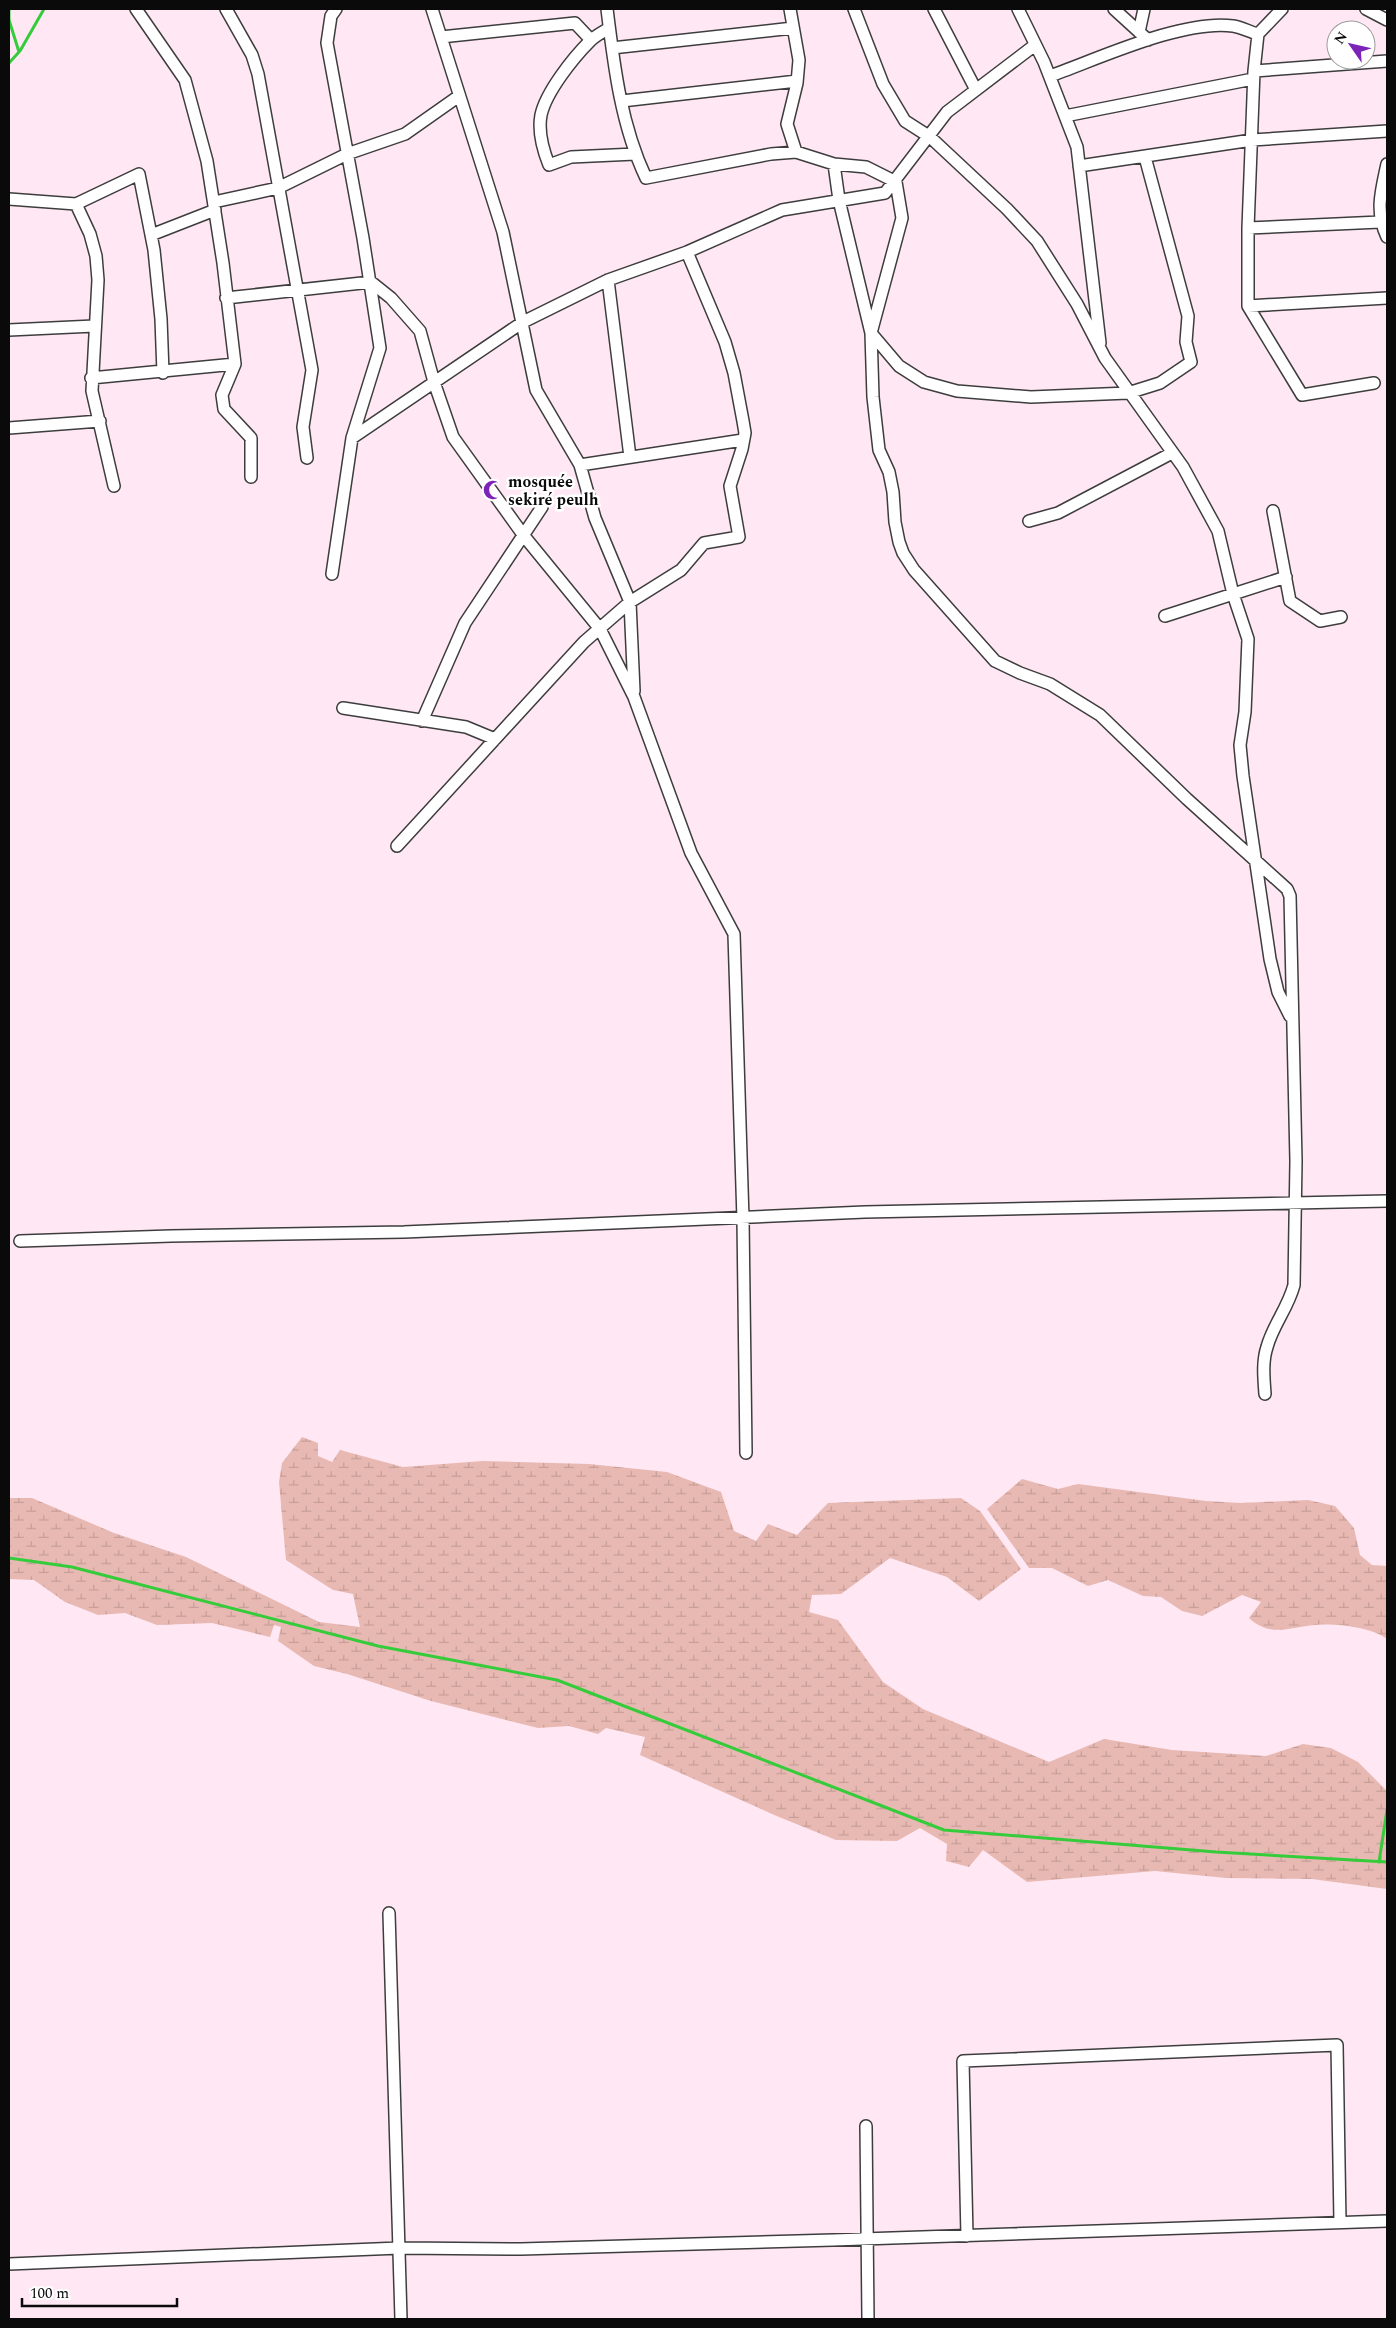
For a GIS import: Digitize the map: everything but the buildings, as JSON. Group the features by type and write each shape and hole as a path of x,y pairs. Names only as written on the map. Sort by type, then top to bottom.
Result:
{"street":[{"path":"136,9 187,85 207,161 235,364 222,395 222,404 224,409 251,438 251,477"},
{"path":"226,9 252,56 258,74 298,290 312,370 302,428 307,458"},
{"path":"332,574 352,438 380,348 327,43 332,16 336,9"},
{"path":"432,9 503,232 536,390 580,465 595,518 630,602 634,697"},
{"path":"607,9 622,101 635,154 646,178 771,154 796,152 834,164 866,167 896,182"},
{"path":"790,9 799,60 797,81 787,124 796,152"},
{"path":"854,9 883,84 905,121 930,137 1007,209 1036,241 1077,304 1101,352 1128,393 1183,467 1218,530 1233,594 1248,639 1245,712 1240,745 1255,862 1272,967 1278,992 1292,1020"},
{"path":"934,9 976,90"},
{"path":"1018,9 1050,76 1077,147 1101,352"},
{"path":"1114,9 1148,40"},
{"path":"1139,32 1144,9"},
{"path":"1282,9 1258,34 1254,75 1248,228 1248,306 1302,395 1374,383"},
{"path":"1366,9 1387,20"},
{"path":"441,37 575,24 591,40"},
{"path":"1050,76 1148,40 1191,28 1233,26 1258,34"},
{"path":"609,28 591,40 550,93 541,114 540,125 544,154 549,165 571,156 635,154"},
{"path":"612,48 793,28"},
{"path":"352,438 523,322 608,280 687,252 782,210 886,193 947,112 1035,45"},
{"path":"1065,116 1254,75 1387,60"},
{"path":"622,101 797,81"},
{"path":"151,235 214,206 278,188 347,154 405,134 459,96"},
{"path":"1079,166 1252,140 1387,131"},
{"path":"871,333 899,366 924,382 939,388 1031,398 1128,393 1160,384 1191,362 1186,342 1188,316 1145,157"},
{"path":"834,164 839,200 871,333 873,397 880,450 889,472 892,486 899,542 914,570 995,661 1020,674 1050,684 1100,715 1255,862 1287,889 1290,896 1296,1161 1294,1285 1289,1301 1266,1347 1264,1360 1265,1394"},
{"path":"1387,164 1380,198 1380,222 1387,237"},
{"path":"9,199 76,204 140,174 151,235 161,319 162,373"},
{"path":"871,333 902,218 896,182"},
{"path":"76,204 90,234 96,256 98,280 91,378 92,391 114,486"},
{"path":"1248,228 1380,222"},
{"path":"397,846 584,642 630,602 681,570 704,543 739,536 730,486 743,440 743,421 734,373 722,334 687,252"},
{"path":"608,280 630,457"},
{"path":"226,298 370,282 390,298 420,331 434,382 453,437 524,536 600,629 634,697 691,853 734,934 743,1219 746,1453"},
{"path":"1248,306 1387,298"},
{"path":"9,330 94,326"},
{"path":"91,378 162,373 235,364"},
{"path":"9,428 100,420"},
{"path":"580,465 743,440"},
{"path":"1029,520 1058,513 1172,453"},
{"path":"422,721 465,623 542,507"},
{"path":"1273,511 1290,601 1320,621 1341,617"},
{"path":"1166,616 1286,577"},
{"path":"343,708 466,727 495,739"},
{"path":"20,1242 172,1236 404,1232 743,1219 865,1212 1387,1200"},
{"path":"390,1913 401,2319"},
{"path":"967,2236 962,2061 1337,2045 1340,2222"},
{"path":"866,2126 868,2319"},
{"path":"9,2264 398,2248 521,2249 967,2236 1387,2220"}],"green space":[{"path":"302,1437 318,1443 318,1456 332,1462 340,1450 403,1467 483,1461 589,1464 667,1472 721,1492 734,1531 756,1541 768,1524 797,1535 828,1503 961,1498 980,1511 1021,1569 979,1601 947,1577 890,1558 841,1594 812,1595 809,1612 838,1620 883,1682 923,1709 1049,1762 1104,1739 1172,1750 1266,1756 1303,1744 1331,1748 1358,1762 1387,1791 1387,1889 1312,1879 1226,1878 1155,1871 1027,1882 983,1850 969,1867 946,1861 947,1844 920,1828 897,1841 836,1840 779,1817 640,1755 645,1737 606,1728 598,1734 569,1726 538,1728 431,1701 347,1674 314,1666 278,1641 281,1627 274,1625 270,1637 212,1623 157,1625 125,1613 98,1615 65,1602 34,1580 9,1579 9,1498 32,1498 114,1533 186,1557 319,1622 360,1627 353,1594 333,1590 286,1560 279,1482 282,1463"},
{"path":"1022,1479 1058,1489 1078,1484 1206,1501 1241,1503 1308,1500 1335,1506 1354,1528 1360,1555 1372,1565 1387,1566 1387,1639 1372,1631 1343,1625 1315,1625 1280,1630 1265,1628 1249,1618 1261,1602 1242,1595 1202,1616 1182,1611 1161,1597 1143,1596 1108,1580 1088,1586 1052,1568 1029,1568 987,1509"}],"waterway":[{"path":"9,9 9,20 19,52 9,63"},
{"path":"20,51 44,9"},
{"path":"9,1558 72,1567 378,1646 557,1680 944,1830 1216,1852 1387,1862"},
{"path":"1379,1862 1387,1810"}],"place":[{"name":"mosquée sekiré peulh","path":"493,490"}]}
